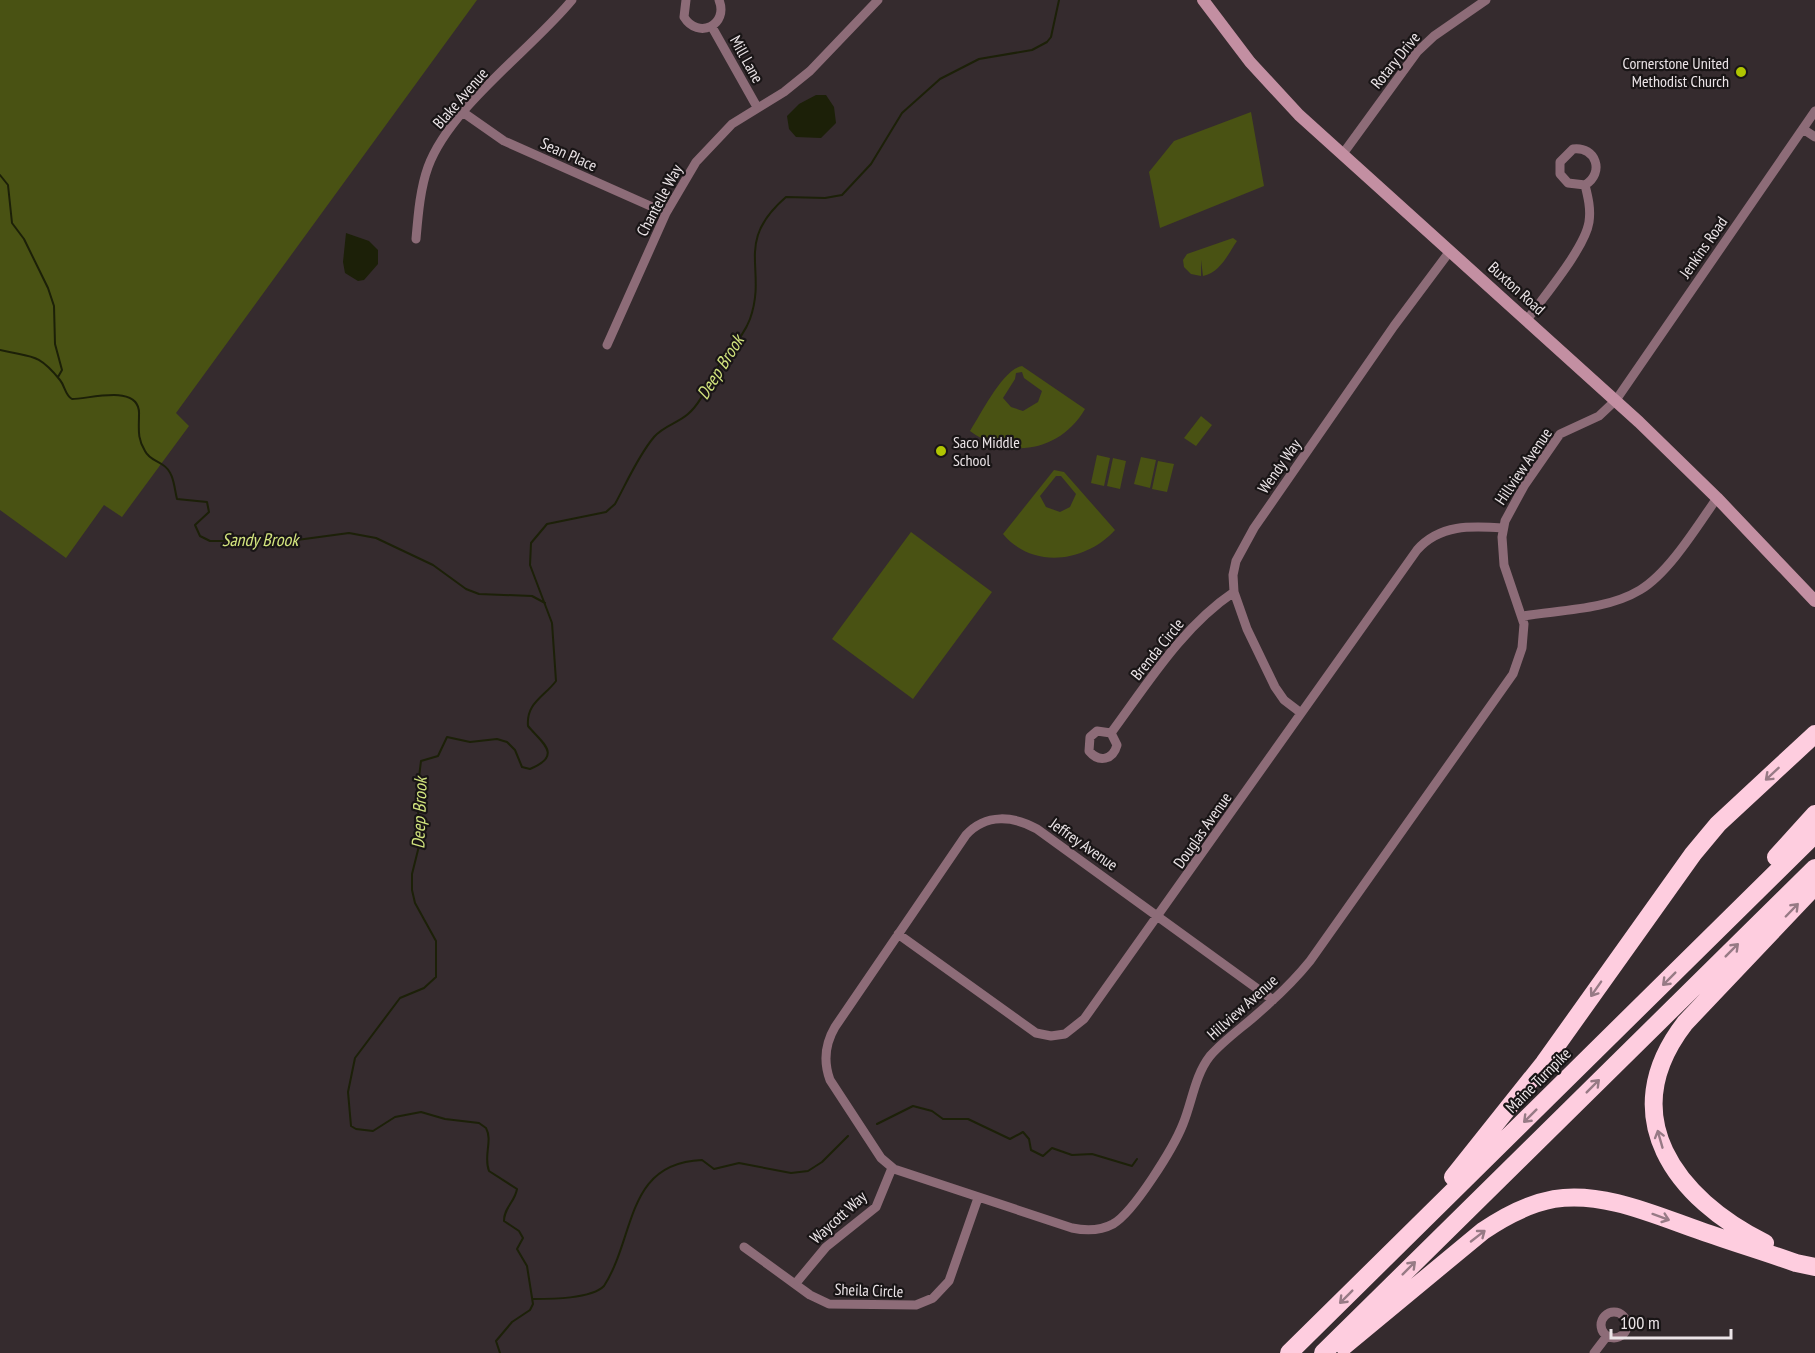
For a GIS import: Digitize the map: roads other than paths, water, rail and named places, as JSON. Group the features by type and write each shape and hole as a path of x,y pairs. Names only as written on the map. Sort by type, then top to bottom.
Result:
{"highway":[{"path":"1372,1271 1515,1101 1676,875 1708,835 1815,734"},
{"path":"1695,953 1815,814"},
{"name":"Maine Turnpike","path":"1289,1353 1815,834"},
{"path":"1323,1353 1815,868"},
{"path":"1815,886 1676,1035 1659,1073 1655,1113 1657,1131 1667,1159 1695,1197 1750,1235 1783,1250 1815,1260"},
{"path":"1335,1353 1483,1231 1505,1216 1537,1203 1556,1199 1587,1199 1629,1206 1796,1263 1815,1267"}],"main road":[{"name":"Buxton Road","path":"1203,0 1281,97 1342,155 1616,400 1717,498 1814,600"}],"street":[{"name":"Blake Avenue","path":"416,239 427,169 449,132 572,0"},
{"name":"Mill Lane","path":"686,0 683,11 688,23 699,29 712,27 722,12 719,0"},
{"name":"Chantelle Way","path":"607,345 666,213 683,181 704,153 732,124 784,92 810,71 878,0"},
{"name":"Rotary Drive","path":"1342,155 1417,52 1434,36 1486,0"},
{"name":"Mill Lane","path":"712,27 757,107"},
{"name":"Jenkins Road","path":"1616,400 1815,111"},
{"name":"Sean Place","path":"465,113 504,141 666,213"},
{"path":"1803,129 1815,137"},
{"path":"1573,149 1585,150 1595,158 1597,171 1595,177 1585,185 1568,183 1560,174 1563,156 1573,149"},
{"path":"1527,320 1585,235 1590,209 1585,185"},
{"name":"Wendy Way","path":"1301,712 1284,700 1275,687 1247,629 1234,592 1233,575 1236,561 1254,528 1394,326 1450,251"},
{"name":"Hillview Avenue","path":"892,1168 1081,1230 1103,1228 1115,1223 1136,1200 1178,1136 1200,1074 1210,1056 1273,1000 1310,961 1502,691 1520,653 1523,616 1504,565 1503,528 1516,499 1560,434 1599,416 1616,400"},
{"path":"1523,616 1598,605 1639,591 1670,560 1717,498"},
{"name":"Douglas Avenue","path":"898,934 1032,1030 1043,1035 1056,1036 1070,1032 1084,1020 1398,575 1427,540 1442,531 1455,528 1503,528"},
{"name":"Brenda Circle","path":"1111,733 1183,638 1206,614 1234,592"},
{"name":"Jeffrey Avenue","path":"898,934 966,834 980,824 998,818 1017,820 1037,829 1159,915 1273,1000"},
{"path":"892,1168 881,1158 830,1080 825,1054 835,1027 898,934"},
{"name":"Waycott Way","path":"796,1283 834,1239 876,1207 892,1168"},
{"name":"Sheila Circle","path":"744,1247 816,1299 829,1304 901,1307 923,1303 933,1298 949,1281 978,1198"},
{"path":"1594,1353 1607,1336"}],"waterway":[{"name":"Deep Brook","path":"500,1353 496,1341 512,1322 530,1310 533,1304 527,1266 517,1249 523,1238 519,1231 504,1221 504,1216 517,1189 489,1171 487,1165 489,1138 486,1128 479,1123 445,1119 421,1112 395,1117 373,1131 356,1129 351,1126 348,1092 355,1058 400,998 424,988 436,977 436,941 415,903 412,890 412,874 420,842 417,793 421,761 438,756 447,737 470,742 497,739 507,742 515,750 522,767 530,769 546,759 547,748 528,726 528,718 533,706 556,681 552,623 530,565 531,543 547,524 606,512 615,504 648,444 662,430 684,417 697,404 717,368 750,319 755,301 756,242 770,213 786,197 825,198 842,195 871,164 902,113 940,79 979,59 1032,50 1047,42 1051,37 1059,0"},
{"name":"Sandy Brook","path":"0,175 8,185 12,223 24,239 48,288 54,306 55,344 62,370 58,377"},
{"name":"Sandy Brook","path":"0,350 39,360 60,380 72,399 113,395 132,399 137,405 142,446 149,456 167,468 173,480 177,499 207,502 209,512 195,525 200,536 210,541 263,539 282,542 349,533 376,538 433,565 466,589 479,594 532,596 545,603"},
{"path":"877,1124 913,1106 932,1111 943,1119 968,1119 1010,1139 1023,1132 1029,1139 1031,1150 1043,1156 1052,1148 1072,1155 1092,1154 1132,1166 1137,1159"},
{"path":"533,1299 581,1296 604,1286 614,1266 636,1205 646,1188 659,1174 677,1164 702,1160 714,1169 739,1163 791,1173 808,1171 822,1162 848,1136"}],"place":[{"name":"Cornerstone United Methodist Church","path":"1741,72"},
{"name":"Saco Middle School","path":"941,451"}]}
